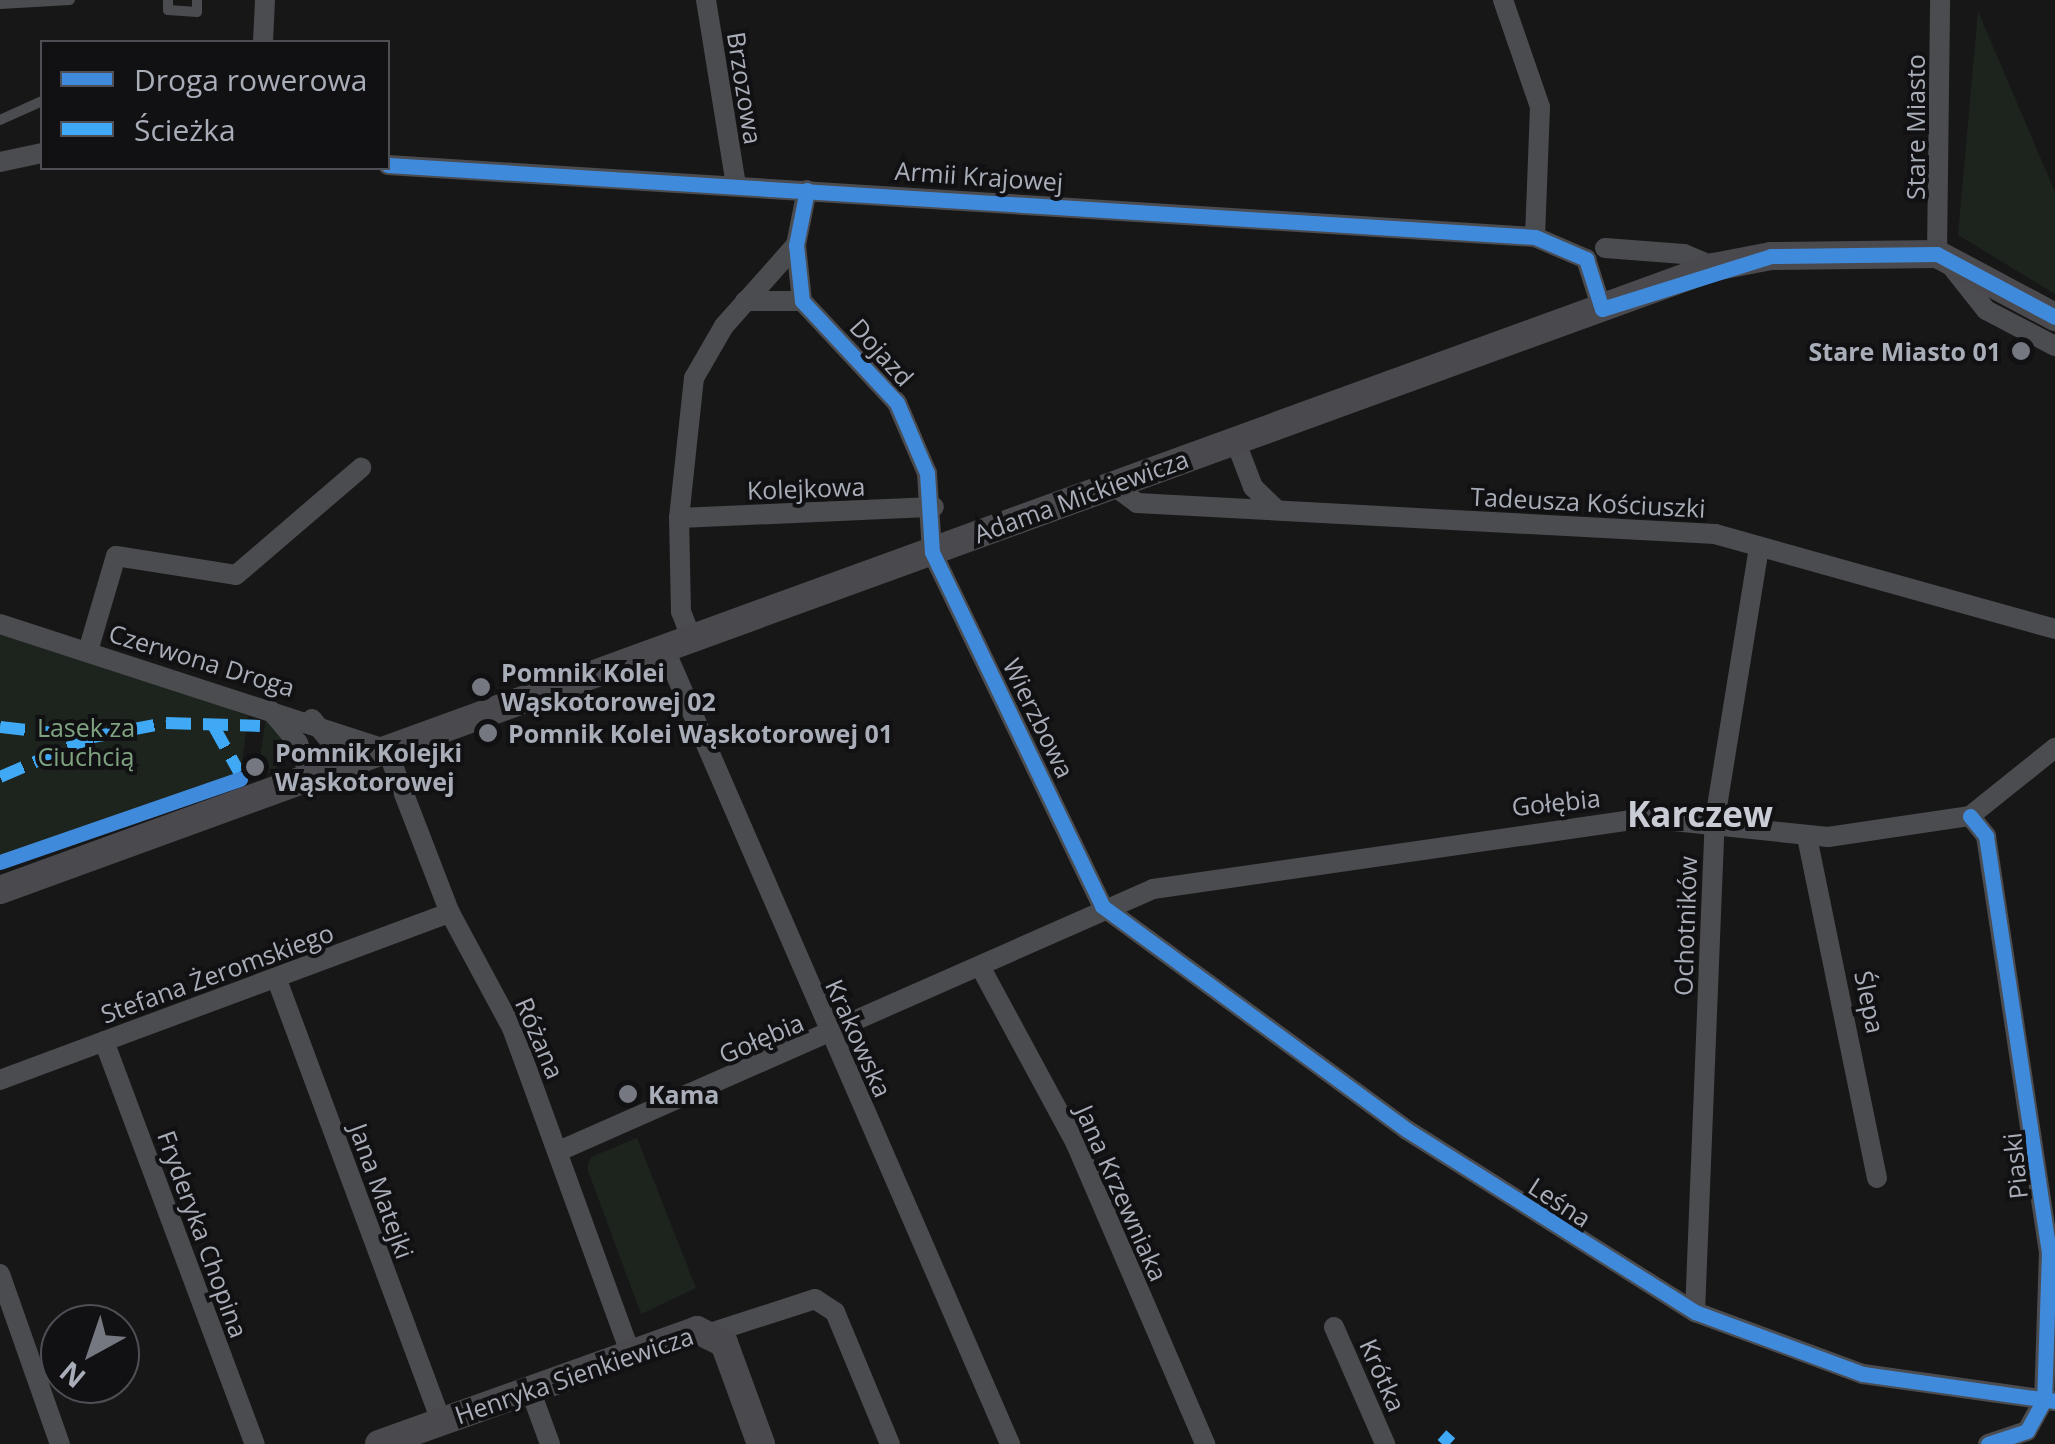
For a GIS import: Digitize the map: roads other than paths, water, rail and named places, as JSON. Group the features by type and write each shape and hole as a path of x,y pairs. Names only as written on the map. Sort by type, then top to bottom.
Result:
{"main road":[{"name":"Adama Mickiewicza","path":"0,890 1714,267 1771,256 1942,257 2055,317"},
{"name":"Henryka Sienkiewicza","path":"379,1444 531,1392 630,1352 713,1332"},
{"path":"713,1332 761,1444"}],"street":[{"path":"264,40 265,0"},
{"name":"Brzozowa","path":"706,0 736,185"},
{"path":"1503,0 1540,107 1535,237"},
{"name":"Stare Miasto","path":"1940,0 1942,257"},
{"path":"0,162 40,153"},
{"name":"Armii Krajowej","path":"390,165 1535,237 1566,243 1586,259 1602,309"},
{"path":"745,302 802,302 796,244 807,190"},
{"path":"679,645 679,518 694,378 745,302 796,244"},
{"path":"1605,248 1684,254 1714,267"},
{"path":"1942,257 1986,310 2055,346"},
{"name":"Dojazd","path":"802,302 897,403 934,508 932,552"},
{"path":"1235,440 1253,488 1277,510"},
{"path":"88,651 116,556 236,575 361,468"},
{"name":"Tadeusza Kościuszki","path":"1111,484 1137,503 1715,534 2055,629"},
{"name":"Kolejkowa","path":"679,518 934,508"},
{"name":"Ochotników","path":"1695,1312 1715,820 1759,547"},
{"name":"Wierzbowa","path":"932,552 1102,906"},
{"name":"Czerwona Droga","path":"0,624 312,720 387,750"},
{"name":"Krakowska","path":"679,645 830,1036 1010,1444"},
{"path":"266,707 320,774"},
{"path":"312,720 330,741 320,774"},
{"path":"1970,816 2055,748"},
{"name":"Różana","path":"387,750 450,913 512,1028 630,1352"},
{"name":"Gołębia","path":"559,1151 830,1036 980,968 1102,906 1154,888 1507,832 1715,820 1807,837 1970,816"},
{"name":"Piaski","path":"1970,816 1986,836 2038,1136 2052,1283 2050,1401"},
{"name":"Ślepa","path":"1807,837 1876,1178"},
{"name":"Leśna","path":"1102,906 1407,1130 1695,1312 1863,1374 2050,1401"},
{"name":"Stefana Żeromskiego","path":"0,1080 450,913"},
{"name":"Jana Krzewniaka","path":"980,968 1076,1144 1205,1444"},
{"name":"Jana Matejki","path":"277,980 441,1420"},
{"name":"Fryderyka Chopina","path":"104,1041 255,1444"},
{"path":"0,1274 60,1444"},
{"path":"713,1332 815,1299 835,1312 890,1444"},
{"name":"Krótka","path":"1334,1326 1385,1444"},
{"path":"531,1392 550,1444"},
{"path":"1988,1444 2026,1431 2050,1401"}],"lane":[{"path":"0,4 58,8 70,0"},
{"path":"168,0 168,10 197,12 198,0"},
{"path":"0,120 40,102"}],"place":[{"name":"Stare Miasto 01","path":"2021,351"},
{"name":"Pomnik Kolei Wąskotorowej 02","path":"481,687"},
{"name":"Pomnik Kolei Wąskotorowej 01","path":"488,733"},
{"name":"Pomnik Kolejki Wąskotorowej","path":"255,767"},
{"name":"Kama","path":"628,1094"}],"district":[{"name":"Karczew","path":"1700,814"}],"park label":[{"name":"Lasek za Ciuchcią","path":"86,742"}]}
